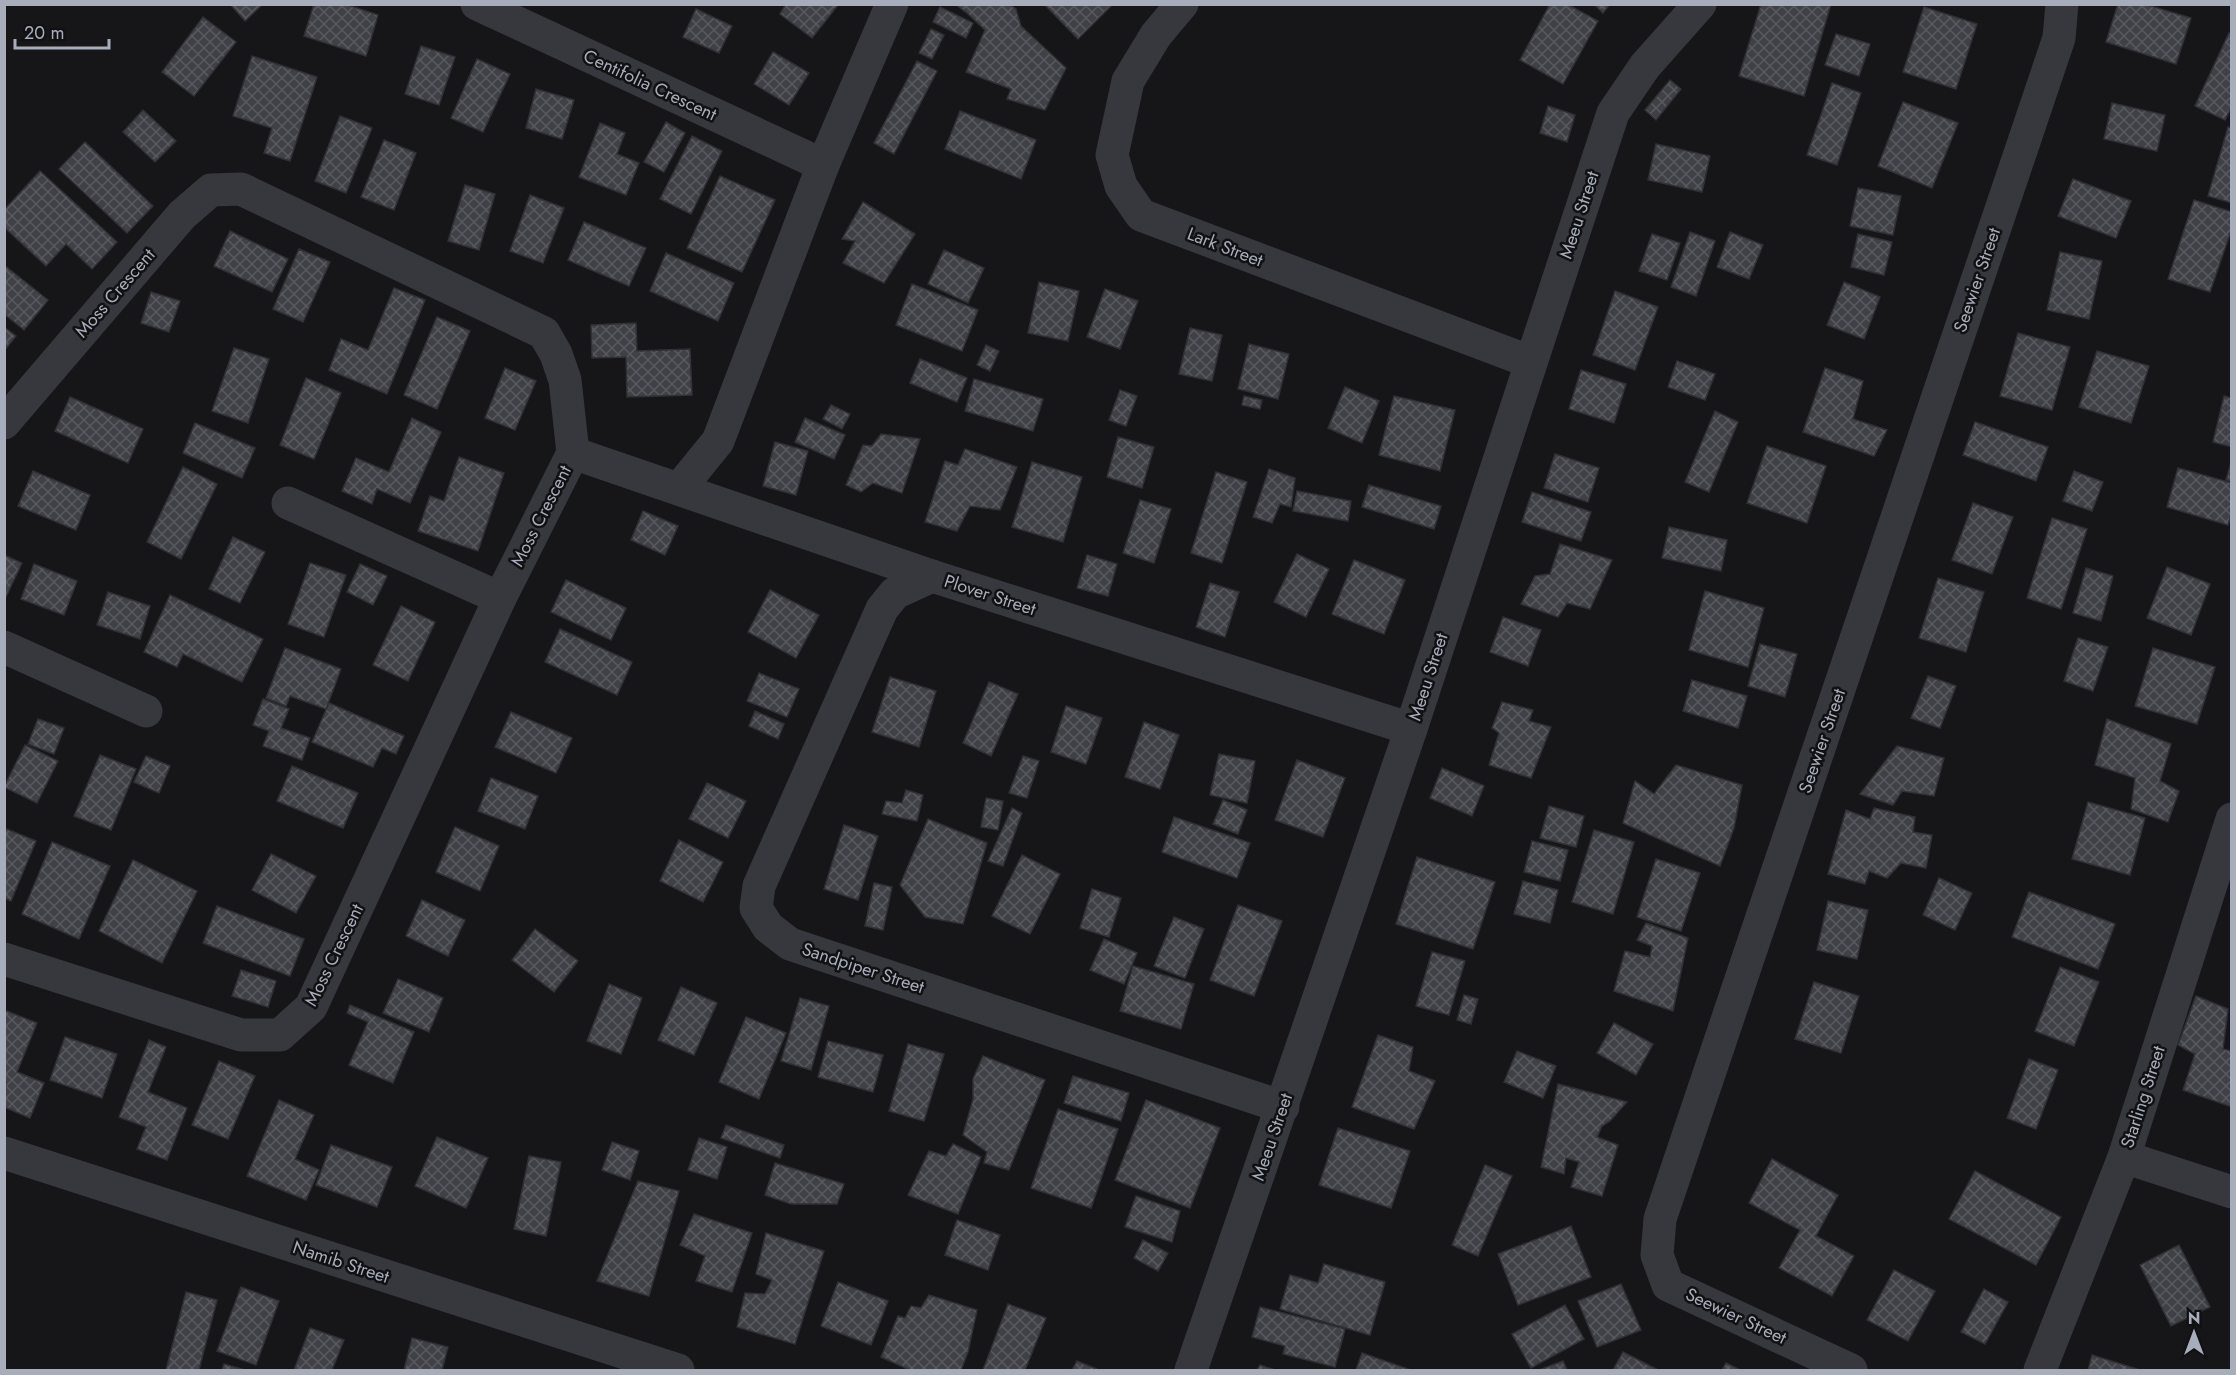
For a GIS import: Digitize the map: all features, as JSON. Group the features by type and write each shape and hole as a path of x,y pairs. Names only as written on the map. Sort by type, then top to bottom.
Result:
{"street":[{"name":"Centifolia Crescent","path":"477,4 823,165"},
{"path":"678,489 718,441 823,165 892,4"},
{"name":"Lark Street","path":"1182,4 1156,35 1128,81 1112,155 1121,186 1141,215 1531,363"},
{"name":"Meeu Street","path":"1191,1371 1411,729 1613,113 1645,66 1700,4"},
{"name":"Seewier Street","path":"1851,1371 1668,1285 1657,1255 1660,1219 2059,38 2062,4"},
{"name":"Moss Crescent","path":"4,423 182,215 211,190 241,189 544,333 556,354 565,380 573,453 500,598 311,1007 280,1035 241,1035 4,960"},
{"name":"Plover Street","path":"573,453 932,576 1411,729"},
{"path":"288,503 500,598"},
{"name":"Sandpiper Street","path":"932,576 895,593 882,609 759,886 756,908 768,927 790,944 1283,1107"},
{"path":"4,647 146,711"},
{"name":"Starling Street","path":"2040,1371 2124,1157 2232,819"},
{"name":"Namib Street","path":"4,1153 678,1371"},
{"path":"2124,1157 2232,1192"}],"building":[{"path":"230,4 263,4 245,21"},
{"path":"314,4 345,4 378,15 366,56 304,36"},
{"path":"786,4 838,5 812,38 780,14"},
{"path":"955,4 1009,4 1016,9 1021,26 1066,68 1045,110 1007,99 1011,89 966,72 985,30"},
{"path":"1044,4 1113,4 1078,39"},
{"path":"1550,4 1567,4 1598,21 1563,84 1520,60"},
{"path":"1594,4 1610,4 1603,13"},
{"path":"1761,4 1831,4 1804,96 1739,76"},
{"path":"2118,4 2144,4 2191,18 2176,64 2106,42"},
{"path":"940,7 973,23 966,38 933,22"},
{"path":"1924,7 1977,24 1956,89 1903,72"},
{"path":"696,9 732,26 719,53 683,37"},
{"path":"203,17 236,42 194,96 162,72"},
{"path":"931,29 944,35 932,59 919,53"},
{"path":"2229,33 2232,34 2232,106 2225,120 2195,106"},
{"path":"1836,34 1870,44 1859,76 1825,65"},
{"path":"421,46 455,57 439,105 405,94"},
{"path":"773,52 809,73 789,105 754,84"},
{"path":"252,56 317,77 290,161 264,153 272,128 233,116"},
{"path":"477,59 510,74 483,132 451,118"},
{"path":"917,61 937,71 894,154 874,143"},
{"path":"1670,80 1681,89 1656,120 1645,110"},
{"path":"1832,83 1861,93 1837,165 1807,155"},
{"path":"536,89 574,100 562,139 526,128"},
{"path":"1903,102 1958,123 1932,188 1878,166"},
{"path":"2112,103 2165,115 2157,151 2104,139"},
{"path":"1548,106 1575,115 1567,142 1540,133"},
{"path":"143,110 176,141 155,162 123,132"},
{"path":"960,111 1036,140 1021,179 945,149"},
{"path":"340,116 372,128 346,193 315,181"},
{"path":"666,122 685,133 664,172 644,162"},
{"path":"600,123 625,133 617,154 639,163 626,195 579,177"},
{"path":"2228,127 2232,128 2232,203 2208,196"},
{"path":"692,136 722,151 691,214 660,199"},
{"path":"384,140 416,153 394,210 361,197"},
{"path":"85,142 153,206 127,233 59,169"},
{"path":"1656,144 1710,156 1702,192 1648,180"},
{"path":"40,171 117,242 92,269 66,244 46,266 4,227 4,210"},
{"path":"720,176 775,200 742,272 687,248"},
{"path":"2073,179 2131,201 2116,238 2058,216"},
{"path":"465,185 495,194 479,250 448,241"},
{"path":"1858,188 1901,196 1893,235 1850,226"},
{"path":"530,195 564,208 543,263 510,251"},
{"path":"2194,200 2232,212 2232,228 2210,292 2168,279"},
{"path":"863,202 915,234 884,283 843,263 855,241 842,239"},
{"path":"584,222 646,248 629,286 568,260"},
{"path":"230,231 288,259 272,292 214,266"},
{"path":"1690,232 1715,241 1696,296 1671,287"},
{"path":"1730,232 1763,245 1749,279 1717,267"},
{"path":"1652,234 1680,243 1667,280 1639,271"},
{"path":"1858,234 1892,242 1884,275 1851,267"},
{"path":"299,249 330,262 303,322 273,309"},
{"path":"944,250 984,268 968,303 928,284"},
{"path":"2060,252 2102,261 2089,319 2047,310"},
{"path":"666,253 734,283 718,321 650,291"},
{"path":"4,265 48,300 24,330 4,314"},
{"path":"1039,282 1079,291 1068,341 1028,333"},
{"path":"1844,282 1880,297 1864,339 1827,325"},
{"path":"912,284 978,310 962,351 896,325"},
{"path":"394,288 425,300 387,394 329,370 341,339 368,350"},
{"path":"1105,289 1138,301 1120,349 1087,337"},
{"path":"1615,291 1658,307 1635,370 1593,355"},
{"path":"151,292 180,301 169,332 141,323"},
{"path":"437,317 470,331 437,409 404,395"},
{"path":"636,323 637,351 690,349 692,395 627,397 626,357 592,358 591,325"},
{"path":"4,327 16,336 4,351"},
{"path":"1190,328 1222,335 1212,381 1179,374"},
{"path":"2018,333 2070,347 2052,410 2000,396"},
{"path":"1249,344 1289,354 1278,399 1238,389"},
{"path":"986,345 999,351 990,371 977,365"},
{"path":"234,348 269,359 248,423 212,411"},
{"path":"2097,351 2149,366 2131,423 2079,407"},
{"path":"920,359 967,378 957,402 910,383"},
{"path":"1677,361 1715,374 1705,400 1668,387"},
{"path":"505,368 536,381 515,430 485,418"},
{"path":"1825,368 1863,381 1853,419 1887,430 1874,456 1803,432"},
{"path":"1581,370 1626,384 1614,423 1569,409"},
{"path":"306,378 341,393 314,459 280,445"},
{"path":"974,379 1043,399 1033,431 965,411"},
{"path":"1345,387 1379,401 1362,443 1328,428"},
{"path":"1120,390 1137,396 1126,426 1109,420"},
{"path":"1244,396 1262,400 1260,409 1242,405"},
{"path":"1394,396 1455,410 1440,471 1379,455"},
{"path":"2224,396 2232,398 2232,447 2213,442"},
{"path":"70,397 143,429 128,463 55,431"},
{"path":"831,405 850,414 842,429 823,419"},
{"path":"1715,411 1738,422 1709,492 1685,482"},
{"path":"412,418 441,432 410,503 377,489 372,504 342,491 356,458 389,472"},
{"path":"805,418 845,435 834,459 795,442"},
{"path":"1975,422 2048,447 2036,481 1963,455"},
{"path":"195,423 255,448 242,478 183,453"},
{"path":"881,434 920,439 902,493 873,483 861,492 846,485 863,445 872,446"},
{"path":"1118,437 1154,447 1142,488 1107,477"},
{"path":"775,442 808,451 796,495 763,486"},
{"path":"1767,446 1826,466 1807,523 1747,503"},
{"path":"965,449 1017,467 1000,510 970,506 957,531 925,522 945,461 958,465"},
{"path":"1555,454 1599,468 1588,502 1544,488"},
{"path":"459,457 504,473 478,551 418,531 430,496 444,501"},
{"path":"2232,459 2232,481 2226,480"},
{"path":"1032,462 1082,477 1063,542 1012,527"},
{"path":"183,467 217,484 181,559 147,542"},
{"path":"2178,468 2232,483 2232,512 2228,525 2167,507"},
{"path":"1269,469 1295,478 1291,507 1280,504 1272,523 1253,517"},
{"path":"33,471 90,495 76,530 18,506"},
{"path":"2074,471 2103,482 2092,511 2063,501"},
{"path":"1216,472 1247,482 1222,563 1191,553"},
{"path":"1369,485 1441,506 1434,529 1362,507"},
{"path":"1297,491 1351,501 1348,521 1293,511"},
{"path":"1532,492 1591,512 1581,541 1522,522"},
{"path":"1140,500 1171,509 1154,563 1123,553"},
{"path":"1973,503 2013,517 1992,574 1952,560"},
{"path":"643,511 678,526 665,555 631,540"},
{"path":"2052,518 2087,529 2061,609 2027,598"},
{"path":"1669,527 1727,540 1721,571 1662,558"},
{"path":"233,537 265,552 240,603 209,589"},
{"path":"1560,544 1612,560 1590,609 1567,603 1558,617 1521,604 1535,576 1550,574"},
{"path":"1297,554 1329,569 1306,617 1274,602"},
{"path":"4,555 22,563 4,601"},
{"path":"1087,555 1117,564 1108,596 1077,588"},
{"path":"1354,560 1405,580 1384,634 1332,614"},
{"path":"310,563 346,575 324,637 288,624"},
{"path":"34,564 77,581 64,615 21,599"},
{"path":"360,564 387,576 373,605 347,592"},
{"path":"2167,567 2210,584 2191,635 2147,618"},
{"path":"2086,568 2113,576 2101,621 2073,613"},
{"path":"1938,578 1984,592 1966,652 1919,638"},
{"path":"566,580 626,608 611,640 551,612"},
{"path":"1210,583 1239,592 1225,637 1196,627"},
{"path":"770,590 819,615 796,658 748,632"},
{"path":"1705,591 1764,608 1748,667 1689,650"},
{"path":"108,592 150,606 140,639 97,625"},
{"path":"170,595 263,639 242,682 183,654 177,667 144,652"},
{"path":"401,606 435,622 408,681 373,665"},
{"path":"1503,617 1541,630 1528,666 1490,652"},
{"path":"560,629 632,662 617,695 545,662"},
{"path":"2078,638 2108,647 2093,691 2064,681"},
{"path":"1760,644 1797,654 1785,697 1748,686"},
{"path":"285,648 341,669 326,709 290,696 286,706 266,698"},
{"path":"2153,648 2215,667 2197,724 2135,706"},
{"path":"759,673 799,689 787,717 747,701"},
{"path":"1928,676 1956,686 1940,728 1911,718"},
{"path":"890,677 936,691 919,747 872,732"},
{"path":"1692,680 1747,696 1738,728 1683,711"},
{"path":"989,682 1018,694 991,756 963,743"},
{"path":"263,699 289,709 281,728 310,738 302,760 263,746 269,731 253,725"},
{"path":"1502,702 1533,710 1529,721 1551,727 1531,778 1489,765 1499,733 1492,728"},
{"path":"329,703 404,736 396,754 382,748 373,767 312,742"},
{"path":"1066,706 1102,718 1086,764 1051,752"},
{"path":"755,711 784,724 778,739 749,726"},
{"path":"511,712 572,738 556,773 495,747"},
{"path":"38,719 64,728 54,754 28,744"},
{"path":"2107,719 2171,744 2160,781 2179,791 2168,822 2131,809 2135,778 2095,765"},
{"path":"1144,722 1179,735 1160,789 1125,777"},
{"path":"25,745 58,761 37,803 4,787"},
{"path":"1897,746 1944,758 1934,796 1902,791 1893,805 1860,794"},
{"path":"1219,754 1255,761 1247,803 1210,795"},
{"path":"100,755 136,769 111,830 74,816"},
{"path":"146,756 170,766 159,793 134,782"},
{"path":"1023,756 1039,761 1027,798 1009,793"},
{"path":"1297,760 1345,778 1323,837 1275,820"},
{"path":"1676,765 1742,785 1734,828 1720,866 1623,823 1635,781 1654,794"},
{"path":"292,766 358,793 343,828 277,801"},
{"path":"1442,768 1484,786 1472,816 1430,798"},
{"path":"491,778 538,796 525,829 478,811"},
{"path":"707,783 746,801 728,838 689,819"},
{"path":"906,790 923,795 917,821 882,814 886,801 902,803"},
{"path":"986,798 1003,801 998,830 981,827"},
{"path":"1223,800 1247,810 1238,834 1213,824"},
{"path":"2088,802 2145,818 2130,875 2072,859"},
{"path":"1549,806 1584,816 1576,847 1540,838"},
{"path":"1012,808 1022,813 1003,866 988,861"},
{"path":"1874,808 1915,817 1913,832 1932,835 1926,868 1901,863 1887,878 1869,871 1865,884 1828,874 1846,810 1870,819"},
{"path":"1174,817 1250,843 1237,878 1162,852"},
{"path":"928,819 987,843 963,924 925,917 900,885"},
{"path":"844,825 878,836 858,900 824,889"},
{"path":"455,827 499,846 480,891 436,872"},
{"path":"4,828 36,841 11,901 4,898"},
{"path":"1594,830 1634,842 1613,914 1572,902"},
{"path":"679,840 723,862 703,902 660,881"},
{"path":"1532,841 1568,850 1560,881 1524,872"},
{"path":"52,842 110,866 79,939 22,914"},
{"path":"271,854 316,876 296,913 252,890"},
{"path":"1022,855 1060,874 1030,934 992,916"},
{"path":"1417,857 1495,882 1473,949 1396,924"},
{"path":"1656,859 1700,873 1681,931 1637,917"},
{"path":"133,860 197,891 162,963 99,931"},
{"path":"1939,878 1972,893 1955,930 1923,915"},
{"path":"1523,881 1558,890 1550,923 1514,914"},
{"path":"874,883 892,887 883,930 865,926"},
{"path":"1092,889 1121,898 1109,937 1080,928"},
{"path":"2029,892 2115,924 2098,969 2012,937"},
{"path":"422,900 465,920 448,956 406,936"},
{"path":"1828,901 1868,910 1857,959 1817,950"},
{"path":"1238,905 1282,921 1254,996 1210,980"},
{"path":"217,906 304,939 290,976 203,943"},
{"path":"1174,917 1204,929 1185,978 1154,966"},
{"path":"1646,923 1688,938 1673,1011 1614,991 1625,951 1650,957 1652,946 1637,940"},
{"path":"535,929 578,961 554,992 512,960"},
{"path":"1104,939 1137,953 1124,984 1090,970"},
{"path":"1432,952 1465,961 1449,1015 1416,1006"},
{"path":"1133,966 1194,984 1181,1029 1120,1011"},
{"path":"2060,967 2099,982 2074,1046 2035,1031"},
{"path":"241,970 276,981 268,1007 232,996"},
{"path":"398,979 443,998 429,1032 383,1013"},
{"path":"1814,982 1859,996 1841,1053 1795,1039"},
{"path":"609,984 642,998 621,1054 587,1041"},
{"path":"681,987 717,1003 694,1055 658,1040"},
{"path":"1464,995 1478,999 1471,1024 1457,1020"},
{"path":"2196,996 2228,1009 2223,1049 2232,1051 2232,1107 2183,1090 2195,1054 2178,1045"},
{"path":"800,998 829,1006 811,1070 781,1061"},
{"path":"350,1005 414,1032 393,1083 349,1065 368,1022 347,1013"},
{"path":"4,1010 37,1023 17,1072 44,1083 30,1118 4,1107 6,1082 4,1081"},
{"path":"746,1017 786,1033 759,1099 719,1082"},
{"path":"1614,1023 1653,1044 1636,1075 1597,1053"},
{"path":"1378,1035 1413,1047 1409,1071 1435,1081 1414,1129 1352,1107"},
{"path":"65,1037 117,1054 102,1098 50,1080"},
{"path":"149,1040 166,1047 148,1092 187,1108 167,1160 137,1149 146,1127 119,1117"},
{"path":"828,1041 883,1055 873,1092 818,1077"},
{"path":"908,1044 944,1054 924,1121 889,1111"},
{"path":"1517,1051 1556,1066 1543,1098 1504,1082"},
{"path":"983,1056 1045,1080 1009,1170 984,1163 987,1152 963,1135 973,1099 973,1079"},
{"path":"2029,1059 2058,1070 2036,1129 2007,1118"},
{"path":"219,1061 255,1076 228,1139 192,1125"},
{"path":"1073,1076 1129,1093 1121,1121 1064,1103"},
{"path":"1558,1084 1627,1102 1610,1121 1602,1126 1597,1137 1618,1145 1602,1196 1571,1187 1579,1162 1566,1158 1564,1174 1541,1167"},
{"path":"279,1100 314,1115 295,1159 319,1170 306,1200 247,1176"},
{"path":"1146,1100 1220,1128 1190,1208 1115,1180"},
{"path":"1058,1109 1118,1129 1091,1208 1031,1188"},
{"path":"726,1125 784,1145 780,1158 721,1138"},
{"path":"1338,1128 1410,1151 1391,1208 1319,1185"},
{"path":"437,1137 488,1158 466,1208 415,1186"},
{"path":"699,1138 727,1147 717,1179 688,1170"},
{"path":"612,1142 639,1151 630,1180 602,1170"},
{"path":"953,1144 981,1157 958,1214 908,1195 929,1151 946,1156"},
{"path":"331,1145 392,1167 377,1207 316,1185"},
{"path":"529,1156 561,1162 546,1236 514,1229"},
{"path":"1772,1159 1838,1195 1816,1236 1854,1256 1832,1296 1779,1268 1800,1230 1749,1203"},
{"path":"775,1163 844,1184 837,1204 791,1204 765,1195"},
{"path":"1485,1165 1512,1176 1478,1256 1452,1245"},
{"path":"1975,1171 2061,1217 2036,1265 1949,1219"},
{"path":"638,1181 679,1191 649,1296 597,1281"},
{"path":"1136,1196 1180,1211 1172,1242 1125,1227"},
{"path":"694,1214 752,1233 732,1292 696,1281 705,1256 680,1245"},
{"path":"957,1220 1000,1235 988,1270 945,1255"},
{"path":"1571,1226 1591,1277 1518,1305 1498,1254"},
{"path":"766,1233 824,1251 795,1344 737,1327 745,1293 765,1294 772,1280 756,1274"},
{"path":"1143,1240 1168,1253 1158,1271 1134,1258"},
{"path":"2179,1245 2210,1307 2171,1326 2140,1265"},
{"path":"1324,1264 1385,1282 1370,1335 1280,1309 1290,1275 1318,1283"},
{"path":"1894,1270 1935,1291 1908,1341 1867,1320"},
{"path":"838,1282 888,1301 871,1345 821,1326"},
{"path":"1621,1284 1641,1330 1597,1347 1578,1301"},
{"path":"241,1287 279,1301 256,1365 217,1351"},
{"path":"1984,1289 2008,1302 1985,1344 1961,1332"},
{"path":"186,1292 217,1300 199,1370 166,1370"},
{"path":"929,1295 977,1310 968,1352 961,1370 910,1370 881,1357 898,1316 905,1318 911,1306 921,1308"},
{"path":"1008,1304 1046,1318 1025,1370 983,1370"},
{"path":"1565,1305 1584,1339 1531,1368 1512,1334"},
{"path":"1260,1307 1345,1329 1335,1367 1283,1354 1285,1346 1252,1337"},
{"path":"310,1328 344,1340 332,1370 294,1370"},
{"path":"412,1338 448,1347 442,1370 404,1370"},
{"path":"1623,1352 1658,1370 1613,1370"},
{"path":"1362,1353 1408,1369 1356,1370"},
{"path":"2092,1355 2140,1370 2088,1370"},
{"path":"1077,1361 1099,1370 1072,1370"},
{"path":"1563,1361 1567,1370 1539,1370"},
{"path":"1726,1363 1740,1370 1722,1370"},
{"path":"224,1364 245,1370 222,1370"},
{"path":"1260,1365 1275,1370 1257,1370"}]}
